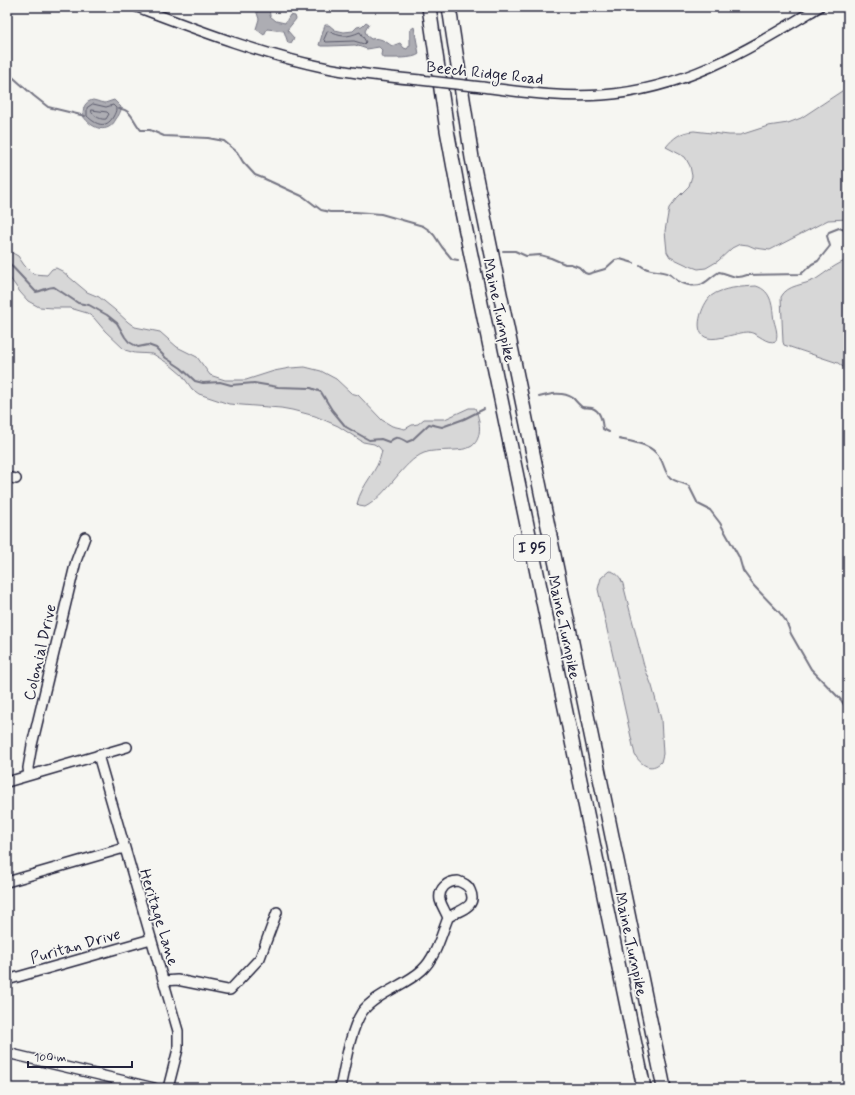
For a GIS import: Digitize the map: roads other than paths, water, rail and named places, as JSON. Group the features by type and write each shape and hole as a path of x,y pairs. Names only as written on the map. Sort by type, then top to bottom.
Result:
{"highway":[{"name":"Maine Turnpike","path":"429,7 447,130 462,212 644,1088"},
{"name":"Maine Turnpike","path":"449,7 472,158 664,1088"}],"street":[{"name":"Beech Ridge Road","path":"137,7 259,50 302,62 354,73 537,94 585,96 620,93 666,84 686,78 715,66 775,34 819,7"},
{"name":"Colonial Drive","path":"29,775 28,768 32,745 76,561 85,537"},
{"path":"7,782 127,747"},
{"name":"Heritage Lane","path":"98,755 150,939 177,1026 179,1039 178,1049 168,1088"},
{"path":"7,882 124,848"},
{"path":"164,981 176,980 230,990 260,958 278,912"},
{"path":"340,1088 353,1034 363,1012 371,1004 426,966 434,952 448,918"},
{"name":"Puritan Drive","path":"7,980 150,939"},
{"path":"7,1053 154,1088"}],"water":[{"path":"255,7 269,7 270,16 276,21 285,23 290,15 295,16 296,19 287,30 294,38 291,43 288,43 284,31 267,29 264,35 256,29 259,19"},
{"path":"366,22 369,24 365,31 367,36 371,39 380,39 392,46 400,43 407,49 410,45 410,30 414,27 419,54 408,57 383,58 381,55 382,50 379,47 367,49 355,45 319,45 325,25 329,25 335,30 344,32 353,31"},
{"path":"93,100 105,103 114,100 121,107 119,115 109,127 104,129 95,127 83,116 85,106 88,102"}],"waterway":[{"path":"7,72 48,107 85,116"},
{"path":"119,109 127,111 141,130 150,130 164,136 208,138 224,141 237,152 243,162 255,175 304,197 321,210 330,212 381,214 423,226 434,235 452,259 458,260"},
{"path":"640,265 650,270 667,273 681,283 694,286 706,282 719,272 739,277 747,275 801,274 812,264 818,261 830,246 827,236 829,232 839,228 848,231"},
{"path":"503,251 515,251 526,256 540,255 565,264 571,264 579,267 588,274 605,269 615,260 620,259 634,263"},
{"path":"7,261 36,292 54,287 78,303 89,305 107,315 117,323 129,342 138,347 148,345 156,348 195,381 203,383 220,382 231,385 254,383 278,387 311,388 321,392 332,410 346,427 369,440 381,439 389,442 398,438 407,442 412,440 429,424 442,427 464,419 484,409"},
{"path":"539,397 565,394 573,398 582,407 595,409 600,417 603,429 609,432"},
{"path":"619,439 642,444 657,453 669,477 689,486 698,504 710,510 720,523 739,557 743,571 754,586 786,621 791,634 811,669 841,700 848,711"}]}
